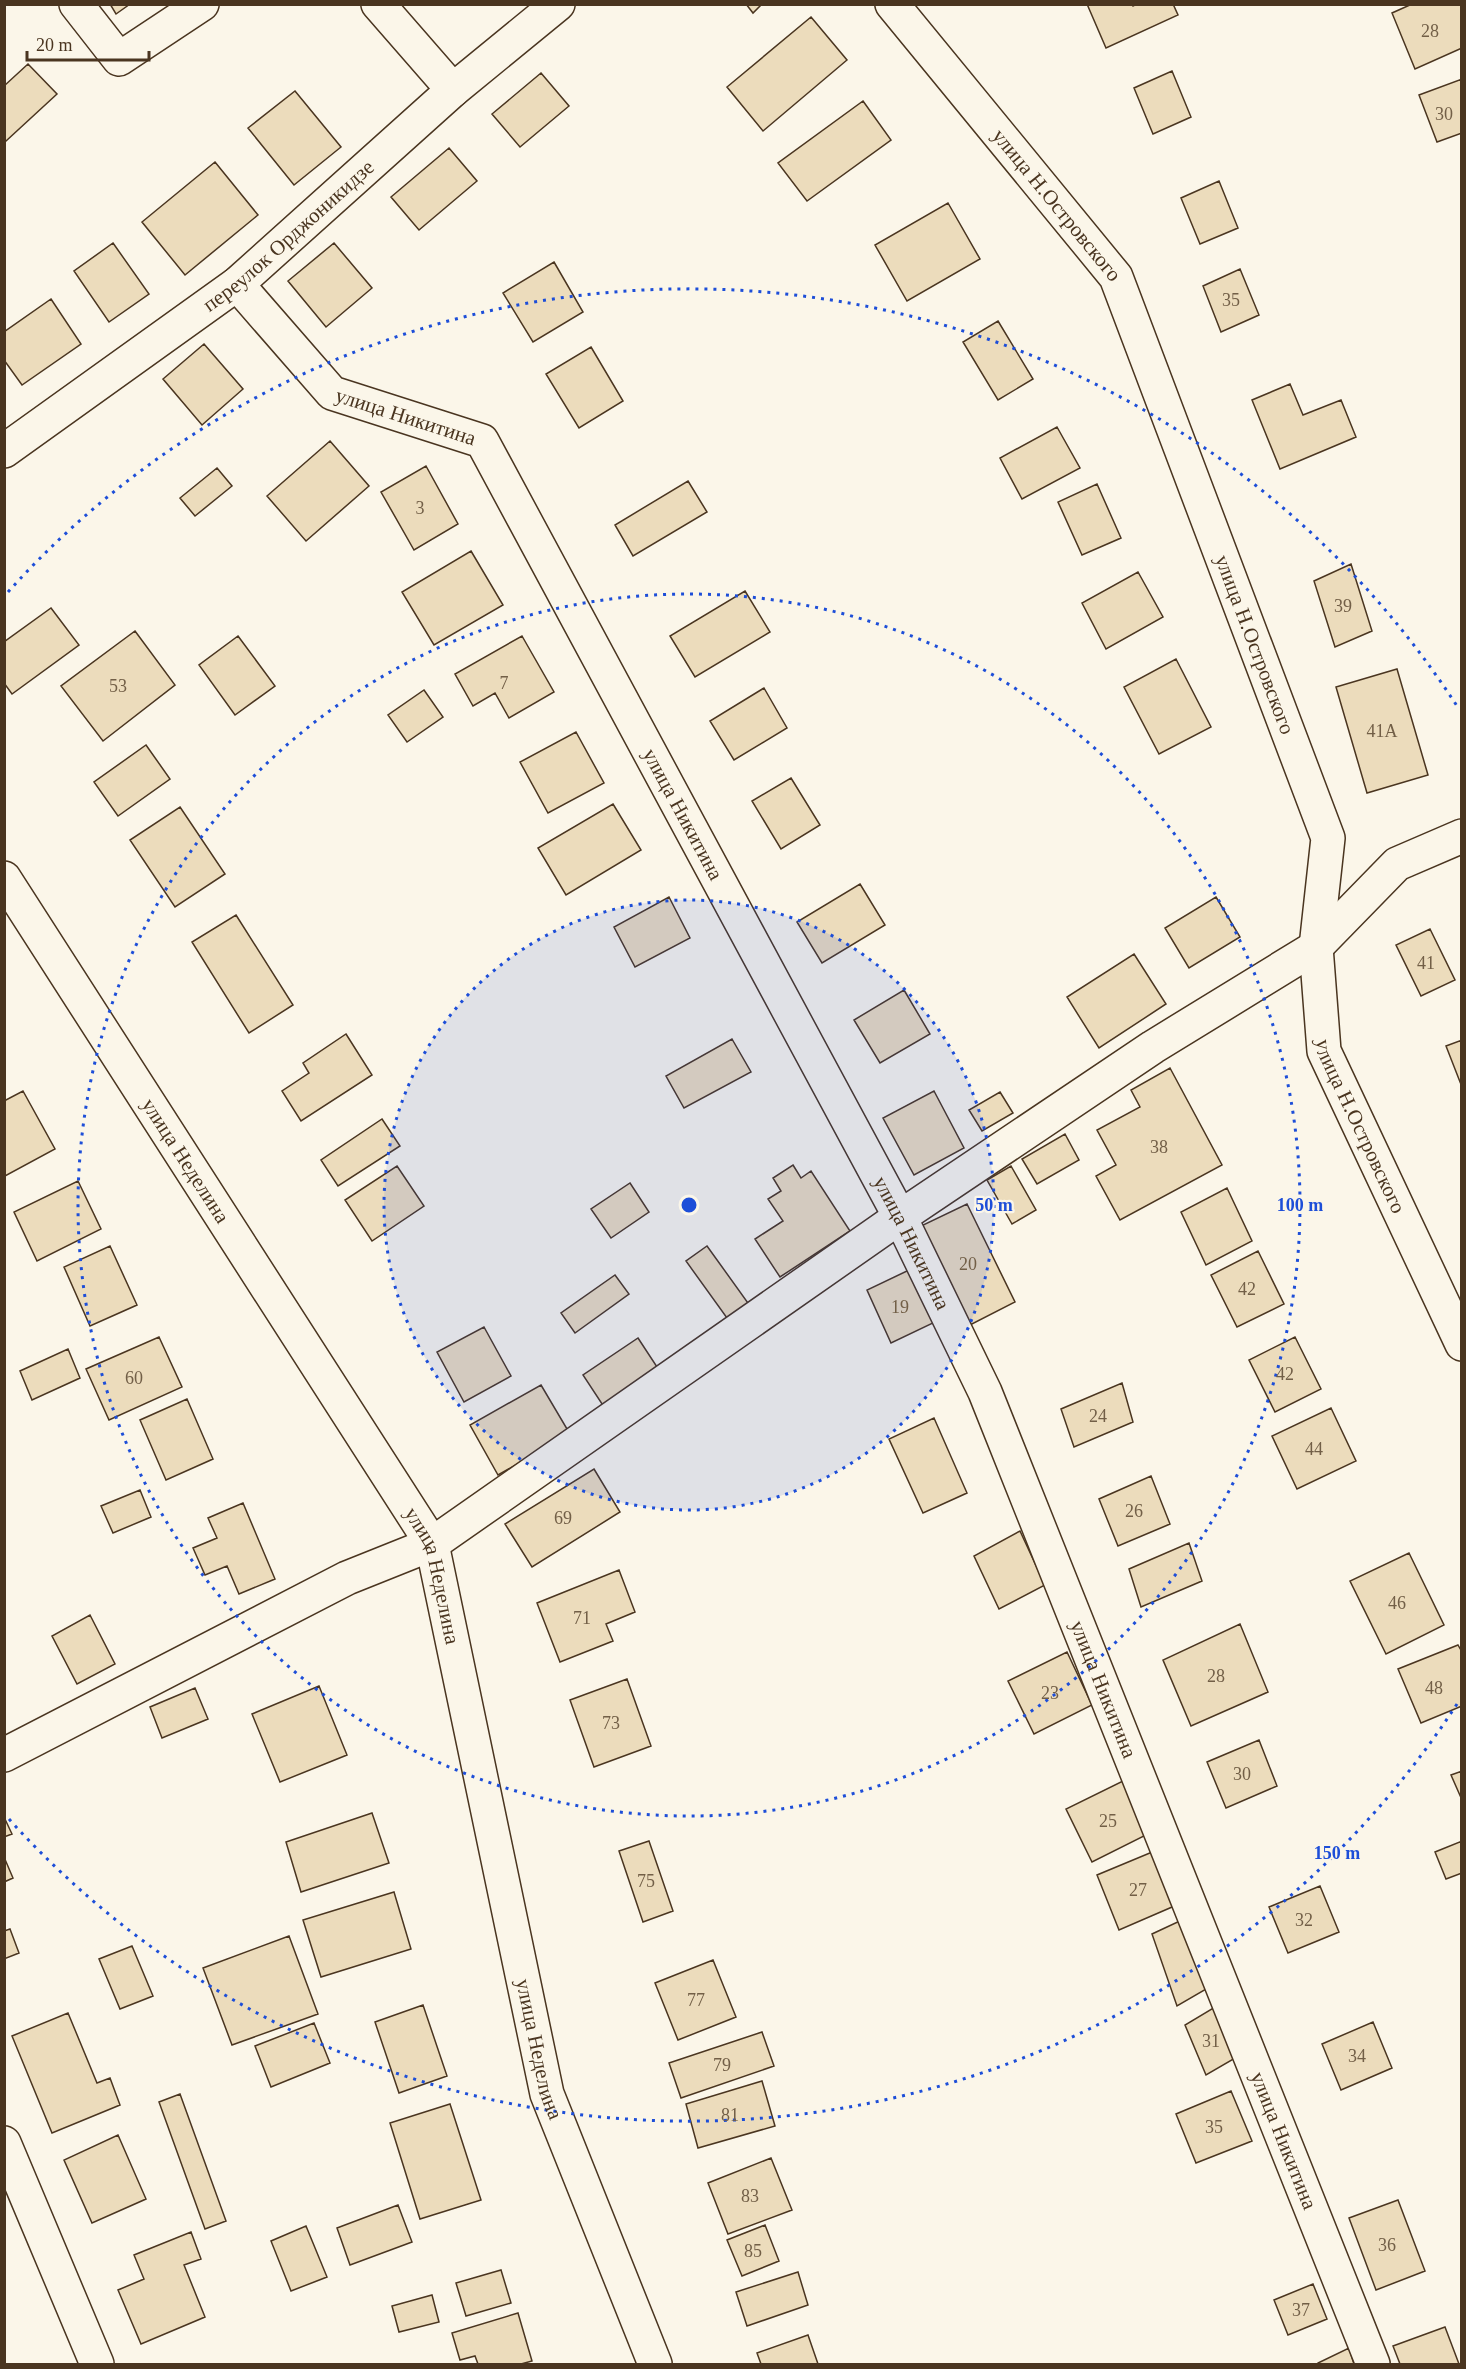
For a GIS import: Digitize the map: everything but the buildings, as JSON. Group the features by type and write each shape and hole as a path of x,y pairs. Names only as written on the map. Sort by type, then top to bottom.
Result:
{"street":[{"path":"76,4 119,59 202,4"},
{"path":"378,4 453,90"},
{"name":"переулок Орджоникидзе","path":"4,451 237,284 453,90 558,4"},
{"name":"улица Н.Островского","path":"892,4 1116,277 1328,838 1316,947 1324,1051 1461,1344"},
{"name":"улица Никитина","path":"237,284 332,393 482,441 900,1218 985,1392 1373,2364"},
{"path":"4,1755 347,1578 432,1544 900,1218 1154,1047 1316,947 1397,864 1461,836"},
{"name":"улица Неделина","path":"4,878 432,1544 547,2094 656,2364"},
{"path":"4,2143 97,2364"}]}
